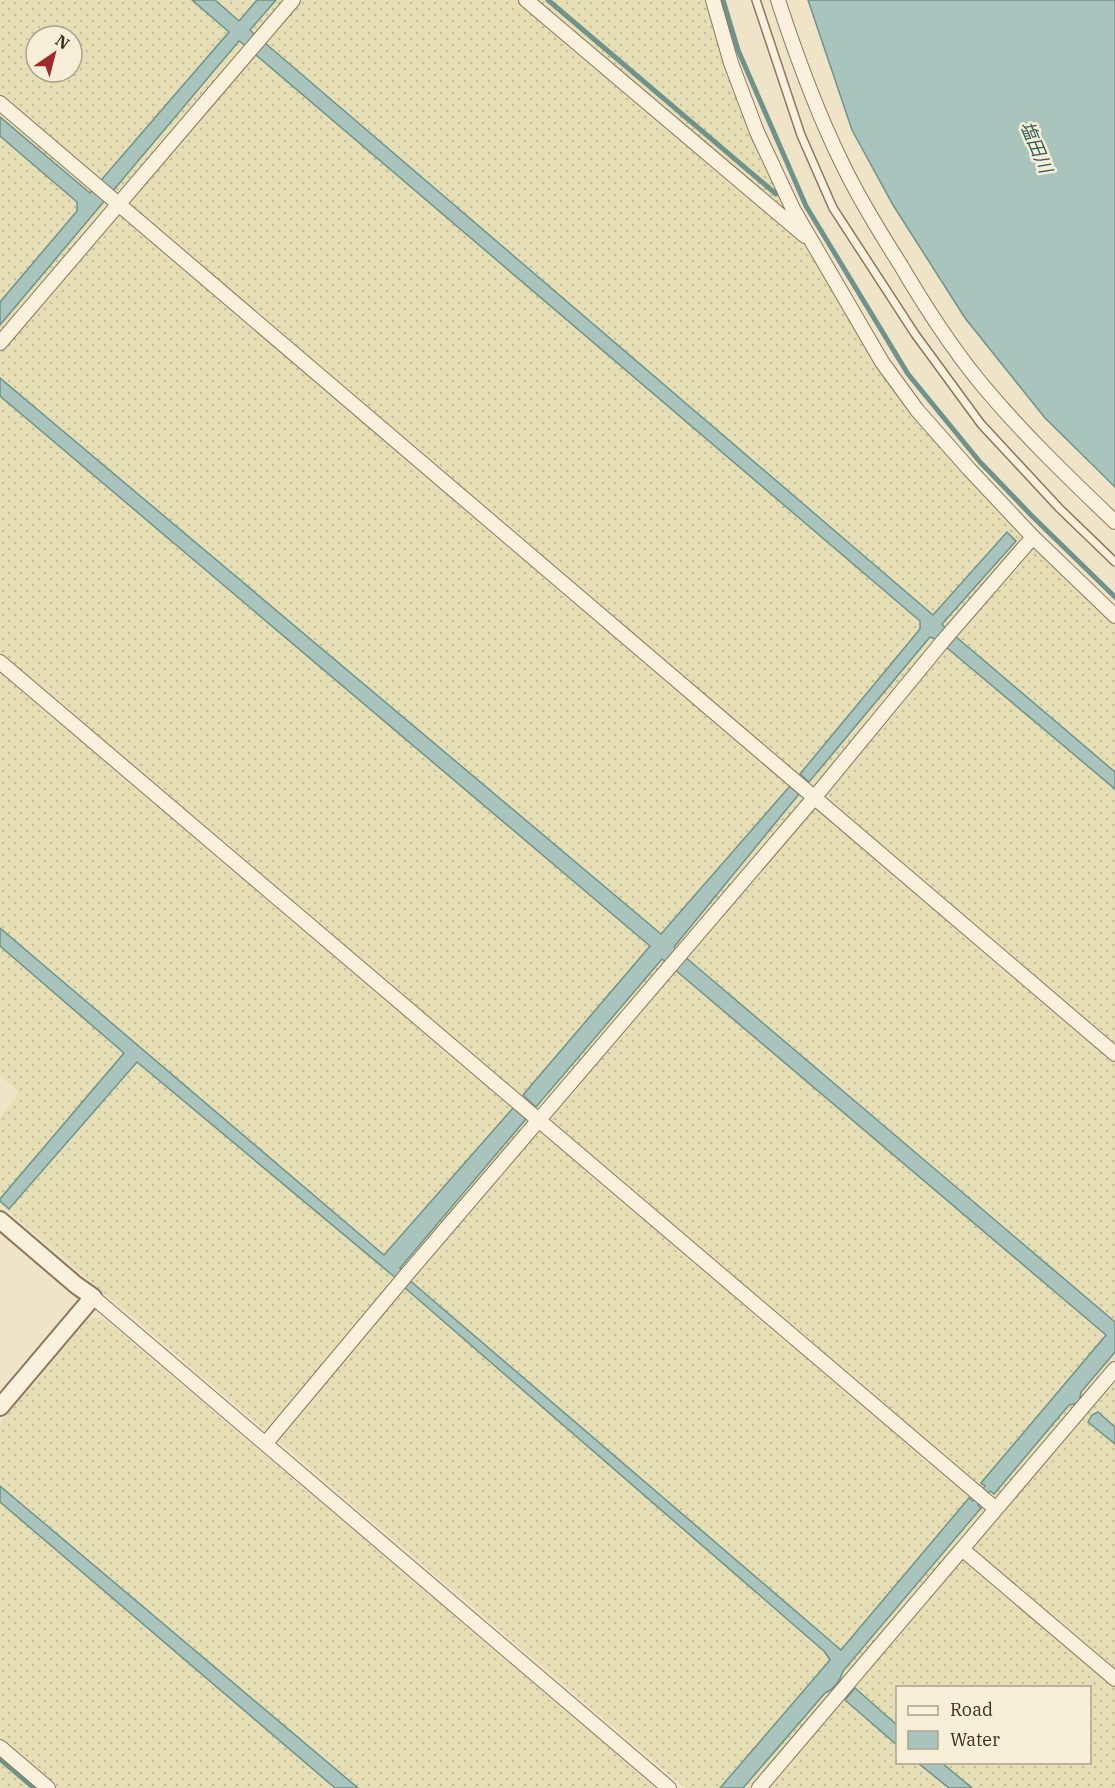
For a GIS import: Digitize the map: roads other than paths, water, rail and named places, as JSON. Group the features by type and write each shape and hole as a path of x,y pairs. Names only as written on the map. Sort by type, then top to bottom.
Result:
{"street":[{"path":"0,343 114,201 293,0"},
{"path":"526,0 811,241"},
{"path":"713,0 731,63 757,132 793,208 882,362 917,410 1033,537 1115,616"},
{"path":"778,0 819,112 841,162 936,324 979,381 1030,439 1115,522"},
{"path":"0,103 1115,1054"},
{"path":"266,1443 398,1286 529,1111 677,958 814,798 945,638 1033,537"},
{"path":"0,662 996,1509"},
{"path":"0,1220 266,1443 669,1788"},
{"path":"0,1407 93,1297"},
{"path":"759,1788 1115,1369"},
{"path":"962,1549 1115,1679"},
{"path":"0,1747 48,1788"}],"lane":[{"path":"756,0 801,135 833,208 915,334 981,424 1059,508 1115,562"}],"water":[{"path":"192,0 215,0 239,21 257,0 276,0 250,30 255,35 246,46 239,41 0,325 0,302 77,211 77,202 0,136 0,117 90,193 229,32"},
{"name":"塩田川","path":"808,0 1115,0 1115,487 1045,418 965,318 893,205 852,130"},
{"path":"265,43 933,615 1007,532 1016,541 942,624 947,630 938,640 930,637 809,782 800,774 920,629 920,621 255,54"},
{"path":"0,378 661,934 790,786 799,794 674,947 677,950 667,963 662,959 536,1107 523,1095 650,946 0,396"},
{"path":"955,636 1115,772 1115,789 946,647"},
{"path":"0,928 384,1255 513,1108 526,1119 400,1268 407,1278 841,1650 969,1498 973,1501 985,1486 981,1483 1106,1335 674,969 684,956 1115,1322 1115,1352 1081,1392 1079,1403 1069,1405 994,1494 990,1491 978,1505 981,1508 843,1671 837,1684 825,1693 743,1788 720,1788 830,1660 825,1652 397,1279 137,1062 9,1209 0,1201 124,1053 0,946"},
{"path":"1098,1412 1115,1427 1115,1444 1088,1422 1092,1415"},
{"path":"0,1486 358,1788 335,1788 0,1502"},
{"path":"855,1688 896,1724 896,1744 845,1700"},
{"path":"919,1764 943,1764 972,1788 949,1788"}],"waterway":[{"path":"548,0 776,194"},
{"path":"723,0 738,50 806,206 908,374 980,462 1115,597"},
{"path":"0,1759 34,1788"}]}
